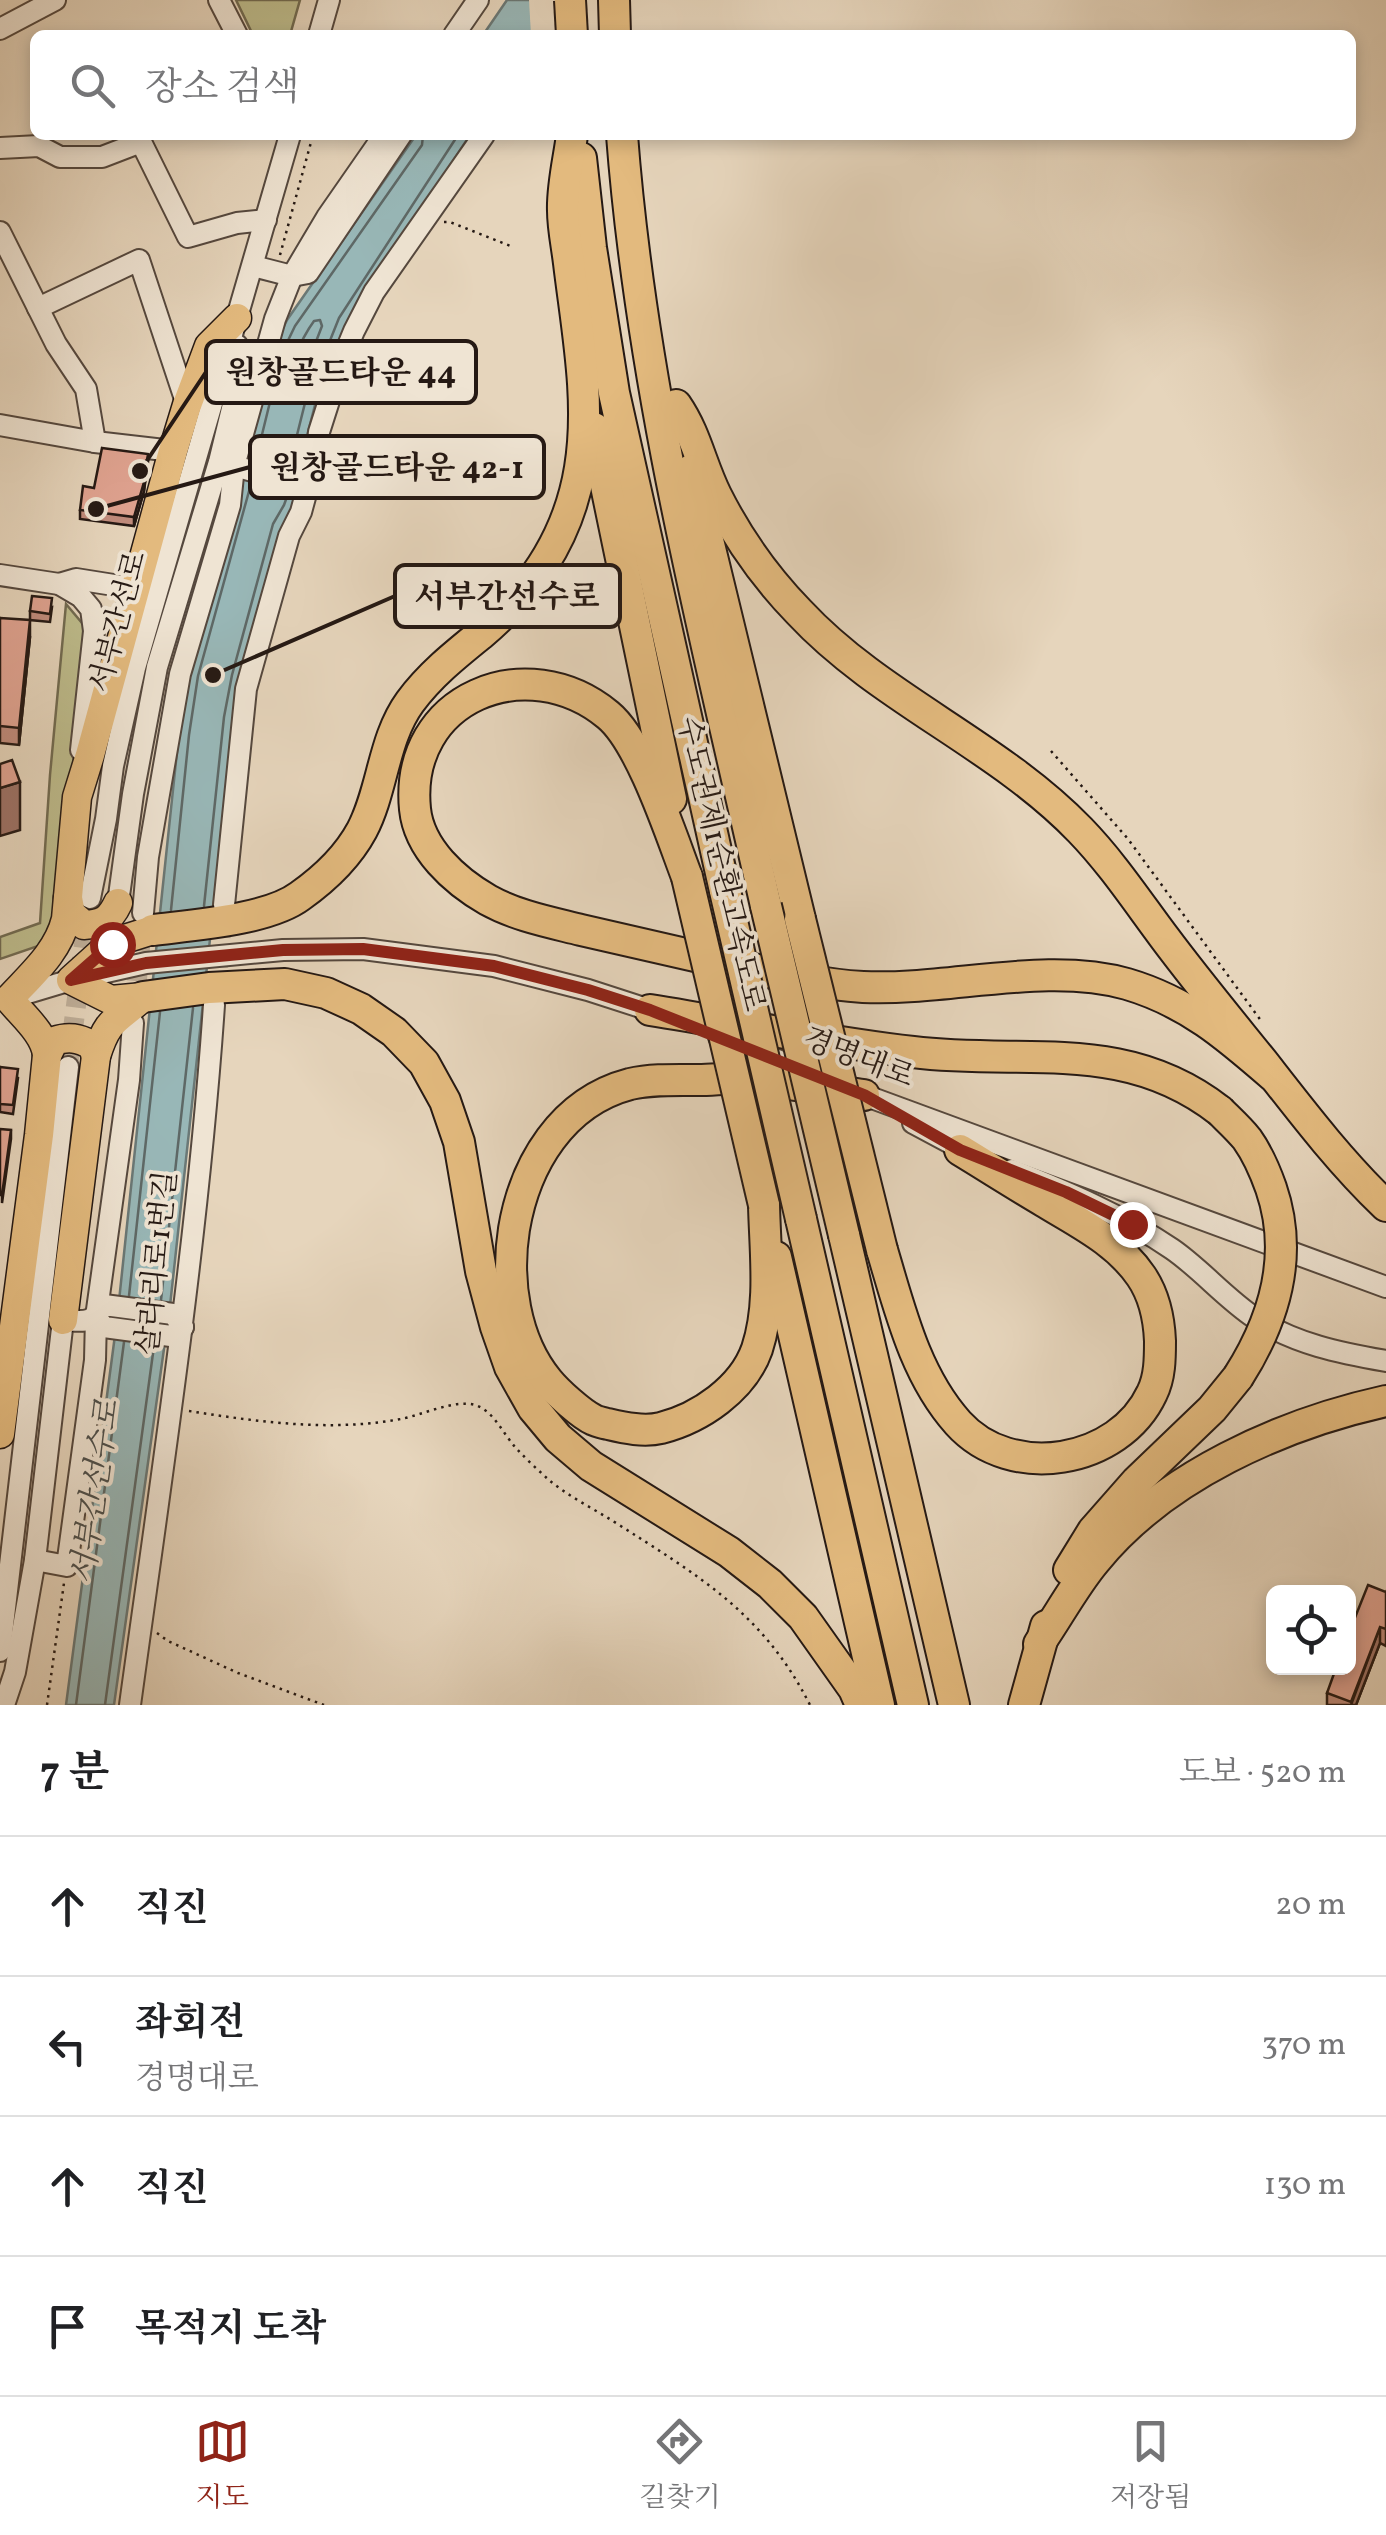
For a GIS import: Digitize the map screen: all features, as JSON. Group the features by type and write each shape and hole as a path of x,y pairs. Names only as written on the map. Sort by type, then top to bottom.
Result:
{"highway":[{"path":"570,0 572,30"},
{"path":"614,0 615,30"},
{"path":"138,915 251,916 296,900 334,868 362,830 387,751 408,705 441,666 514,604 542,570 562,530 581,463 580,356 563,209 574,140"},
{"name":"수도권제1순환고속도로","path":"576,140 614,393 913,1705"},
{"name":"수도권제1순환고속도로","path":"622,140 640,309 662,443 766,906 954,1705"},
{"path":"626,184 654,281 676,406 800,919 903,1321 938,1397 960,1425 983,1444 1009,1454 1040,1459 1068,1456 1102,1444 1124,1431 1153,1391 1160,1366 1155,1302 1140,1275 1094,1230 960,1150"},
{"path":"580,356 687,877 880,1705"},
{"path":"676,406 690,426 715,494 738,534 798,612 840,652 1020,778 1080,830 1345,1165 1386,1206"},
{"path":"687,877 630,740 610,716 580,696 548,685 517,683 484,692 454,707 422,751 415,812 442,866 490,901 522,915 823,983 865,987 1085,977 1126,984 1174,1003 1217,1028 1273,1076"},
{"path":"138,1010 285,984 326,993 361,1009 394,1032 424,1063 445,1101 459,1142 481,1272 496,1328 510,1366 533,1408 558,1438 591,1466 729,1552 770,1584 803,1616 861,1705"},
{"path":"650,1010 913,1052 1101,1060 1140,1068 1198,1094 1220,1111 1248,1140 1265,1171 1278,1211 1280,1274 1271,1314 1256,1350 1212,1409 1092,1531 1064,1579 1040,1644 1024,1705"},
{"path":"764,1205 764,1311 756,1351 720,1400 658,1429 628,1429 594,1421 548,1380 530,1351 518,1319 511,1285 511,1247 530,1173 545,1143 571,1114 600,1095 630,1084 660,1080 748,1078 864,1095"},
{"path":"1040,1644 1094,1562 1126,1528 1163,1498 1236,1453 1277,1434 1386,1401"}],"main road":[{"path":"138,915 112,916 102,924 84,925 72,914 78,896 77,797 187,405 210,346 237,318"},
{"path":"57,1061 40,1034 5,1000 52,952 78,896"},
{"path":"138,915 71,980 138,1010"},
{"path":"63,1320 96,1056 109,1024 138,1010"},
{"path":"0,1434 39,1135 57,1061 54,1041 78,1038 92,1045 96,1056"}],"street":[{"path":"0,29 55,0"},
{"path":"220,0 235,30"},
{"path":"320,30 328,0"},
{"path":"457,30 478,0"},
{"path":"473,30 493,0"},
{"path":"563,30 590,0"},
{"name":"서부간선로","path":"78,896 106,819 135,668 289,140"},
{"path":"138,915 133,794 158,668 232,466 275,319 292,276 381,140"},
{"path":"252,266 292,276 308,273 399,140"},
{"path":"219,914 246,689 289,536 301,512 318,432 342,360 374,292 480,140"},
{"path":"0,148 38,146 60,156 102,157 141,142 188,238 237,222 266,220"},
{"path":"0,232 56,344 86,389 95,442"},
{"path":"38,308 139,260 187,405"},
{"path":"232,466 237,318"},
{"path":"0,426 173,451"},
{"path":"232,466 306,486"},
{"path":"0,575 59,584 81,597 91,609 94,631 77,797"},
{"path":"59,584 76,580 120,586 136,584"},
{"name":"경명대로","path":"5,1000 146,963 283,950 363,949 494,966 650,1010 864,1095 1386,1287"},
{"name":"살라리로1번길","path":"130,1705 173,1394 175,1326 212,996"},
{"path":"35,1560 67,1566 103,1317 138,1010"},
{"path":"0,1651 57,1061"},
{"path":"864,1095 960,1150 1066,1192 1132,1224 1172,1249 1255,1318 1292,1337 1331,1352 1386,1360"},
{"path":"4,1705 15,1672 35,1560 63,1320 103,1317 175,1326"}],"path":[{"path":"438,222 450,222 513,247"},
{"path":"1051,750 1128,839 1262,1022"},
{"path":"173,1394 176,1406 186,1411 310,1426 372,1424 420,1416 460,1403 476,1405 488,1412 515,1448 550,1481 718,1591 760,1629 810,1705"},
{"path":"48,1705 67,1566"},
{"path":"157,1632 168,1641 238,1673 324,1705"}],"shaded area":[{"path":"236,0 300,0 291,30 251,30"},
{"path":"66,604 87,629 54,927 44,944 0,959 0,937 40,923"}],"water":[{"path":"507,0 562,0 541,30 486,30"},
{"path":"413,140 467,140 348,322 315,405 306,440 308,461 293,509 282,527 241,678 170,1306 114,1705 66,1705 117,1320 188,674 273,349 287,320"}],"pier":[{"path":"529,0 567,0 547,30 531,30"}],"building":[{"path":"102,448 148,454 134,517 80,510 83,486 94,488"},
{"path":"32,596 52,598 50,614 30,611"},
{"path":"0,618 30,620 19,728 0,726"},
{"path":"12,760 20,782 0,788 0,764"},
{"path":"0,1067 18,1069 13,1105 0,1104"},
{"path":"0,1129 11,1130 2,1195 0,1195"},
{"path":"1368,1585 1386,1592 1386,1629 1380,1627 1351,1702 1327,1693 1333,1675 1356,1675 1356,1615"}],"tunnel":[{"path":"68,1067 90,898"},
{"path":"215,997 223,912"},
{"path":"134,1011 142,926"}],"place":[{"name":"원창골드타운 44","path":"140,471"},
{"name":"원창골드타운 42-1","path":"96,509"},
{"name":"서부간선수로","path":"213,675"}],"route":[{"path":"112,944 71,980 146,963 283,950 363,949 494,966 588,990 650,1010 864,1095 960,1150 1066,1192 1132,1224"}]}
